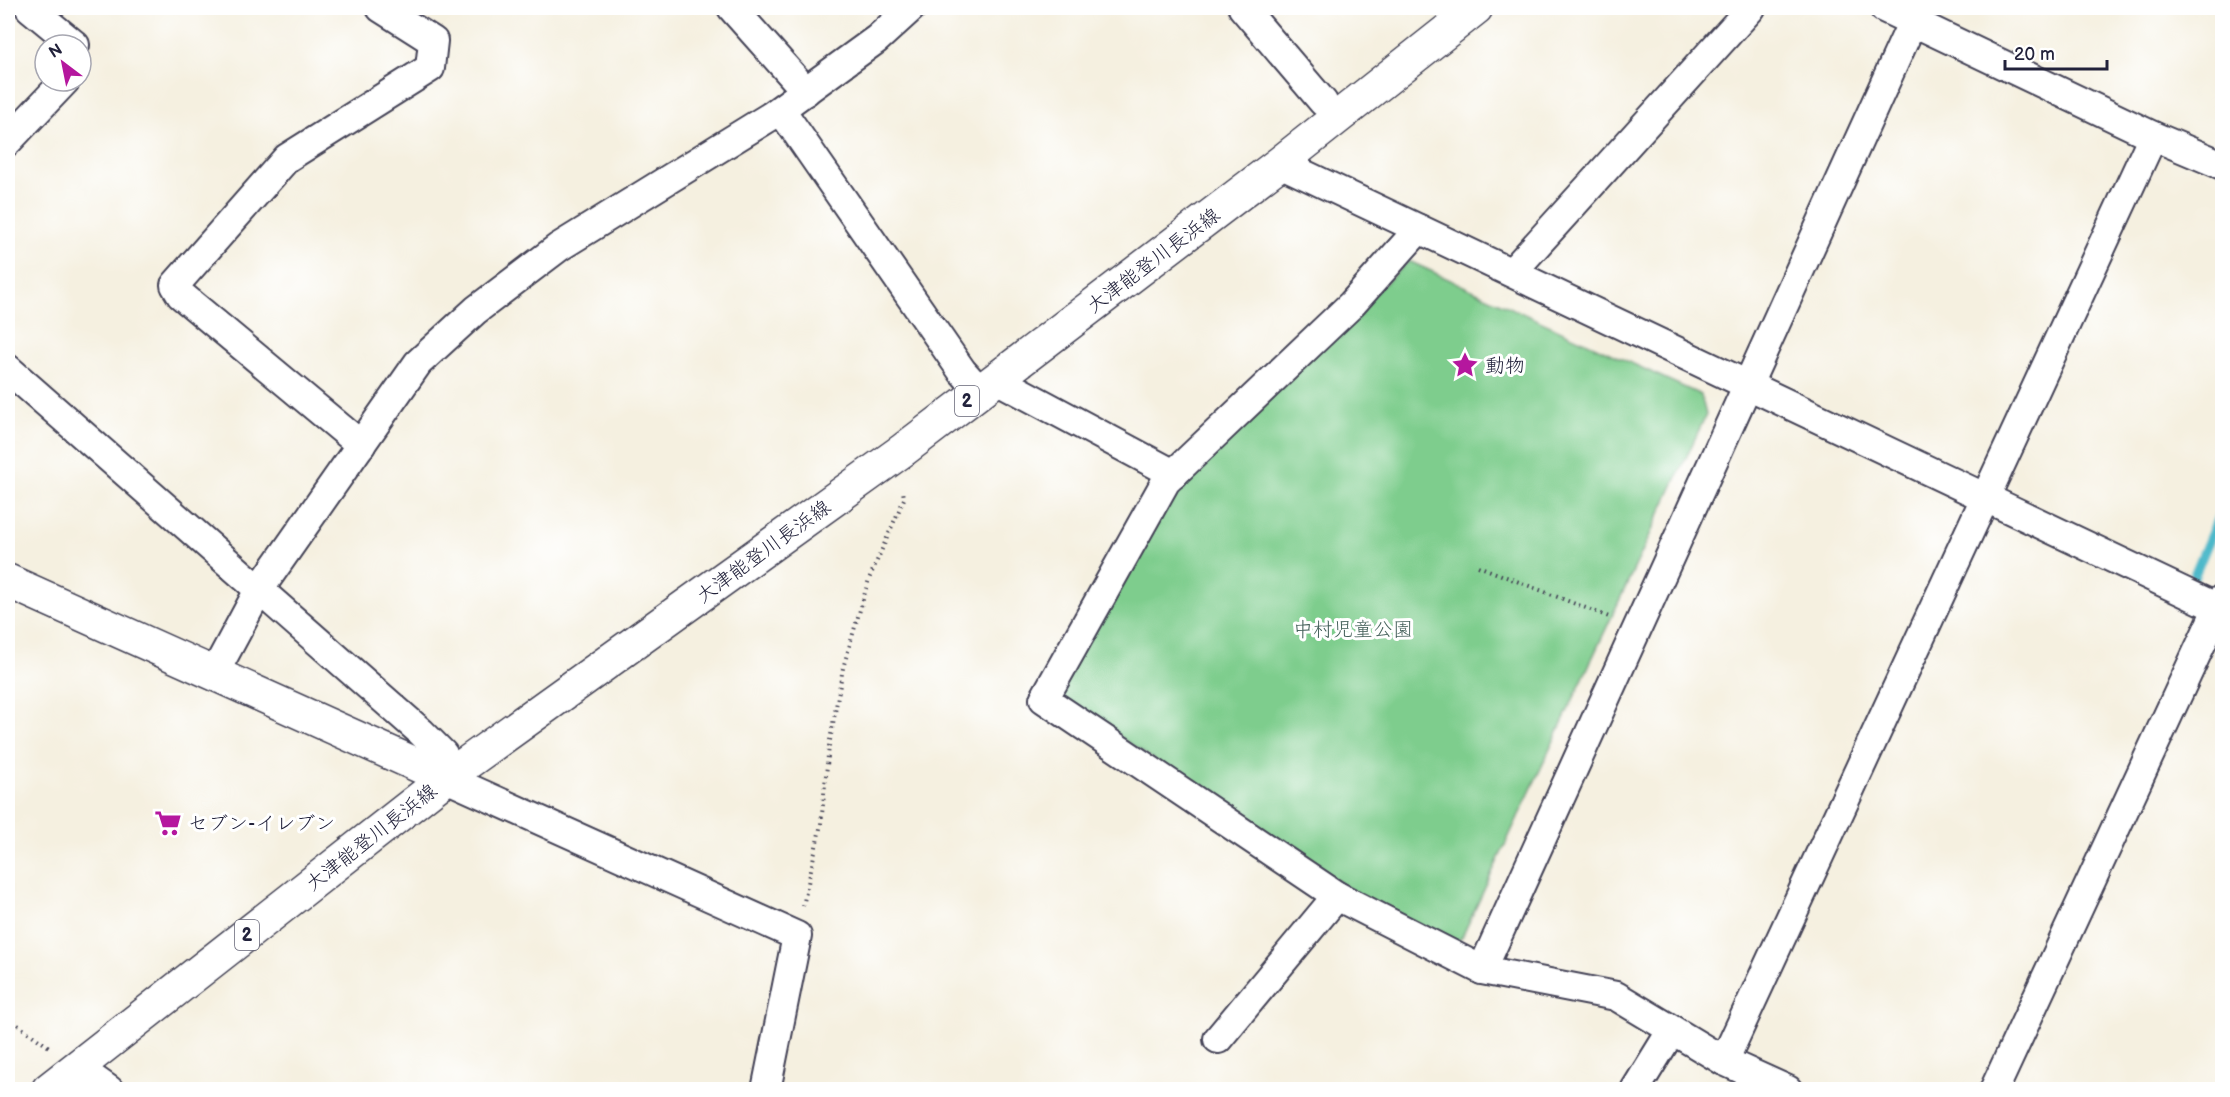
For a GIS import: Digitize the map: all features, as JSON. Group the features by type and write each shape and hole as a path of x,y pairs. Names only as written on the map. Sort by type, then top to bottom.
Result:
{"main road":[{"name":"大津能登川長浜線","path":"48,1089 78,1068 446,778 903,450 1280,163 1476,8"},
{"path":"8,581 446,778"}],"street":[{"path":"30,8 60,33"},
{"path":"361,445 181,295 175,285 287,158 430,68 433,41 381,8"},
{"path":"732,8 806,91"},
{"path":"214,674 259,590 418,363 476,310 559,247 781,110 877,39 911,8"},
{"path":"1243,8 1323,102"},
{"path":"1512,272 1751,8"},
{"path":"1884,8 2153,136 2223,165"},
{"path":"1482,970 1913,21"},
{"path":"8,141 54,93"},
{"path":"781,110 962,371 1174,474"},
{"path":"1724,1061 2153,136"},
{"path":"1280,163 2221,606 1994,1089"},
{"path":"1419,229 1352,304 1166,481 1044,699 1337,896 1482,970 1616,996 1724,1061 1788,1089"},
{"path":"8,369 421,732 443,754 446,778 797,936 766,1089"},
{"path":"1218,1039 1337,896"},
{"path":"1635,1089 1672,1030"},
{"path":"78,1068 109,1089"}],"path":[{"path":"797,936 821,824 829,746 843,668 869,579 904,499 903,450"},
{"path":"1478,566 1638,628"},
{"path":"8,1018 78,1068"}],"green space":[{"name":"中村児童公園","path":"1409,261 1701,395 1706,415 1462,937 1446,953 1056,695 1171,484"}],"waterway":[{"path":"2194,576 2222,509"}],"place":[{"name":"動物","path":"1465,365"},
{"name":"セブン-イレブン","path":"168,823"}]}
